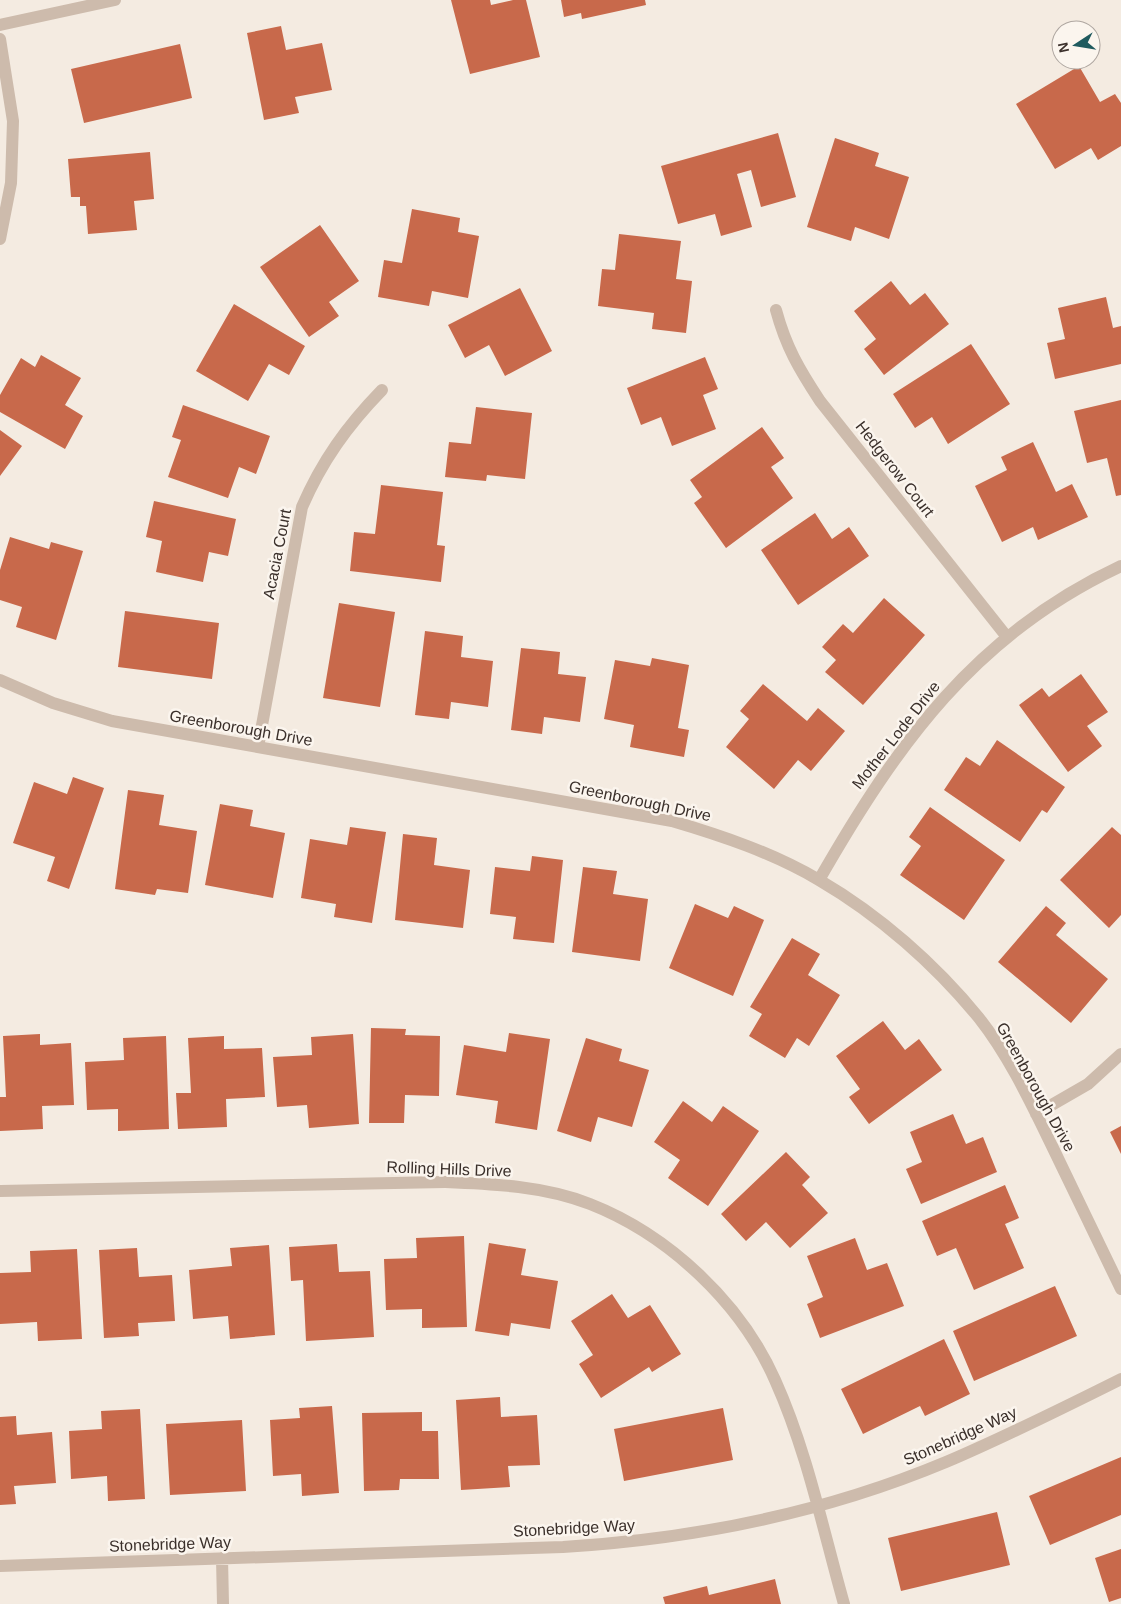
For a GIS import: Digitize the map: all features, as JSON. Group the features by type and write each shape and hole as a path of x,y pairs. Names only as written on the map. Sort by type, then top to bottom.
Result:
{"street":[{"path":"0,25 115,0"},
{"path":"0,39 13,121 11,183 0,239"},
{"name":"Hedgerow Court","path":"776,310 784,340 798,368 820,400 1007,637"},
{"name":"Acacia Court","path":"258,747 302,507 316,475 334,445 356,417 382,390"},
{"name":"Mother Lode Drive","path":"820,880 863,805 895,757 936,705 1007,637 1036,614 1121,566"},
{"name":"Greenborough Drive","path":"0,680 53,703 112,721 672,821 737,842 820,880 884,925 941,975 980,1019 1011,1068 1036,1114 1121,1289"},
{"path":"1036,1114 1088,1084 1121,1054"},
{"name":"Rolling Hills Drive","path":"0,1191 445,1182 495,1184 544,1191 590,1204 632,1225 677,1256 716,1292 749,1334 775,1379 795,1429 844,1604"},
{"name":"Stonebridge Way","path":"0,1566 606,1544 702,1532 756,1522 816,1506 902,1479 946,1462 1121,1379"},
{"path":"222,1558 223,1604"}],"building":[{"path":"451,0 490,0 491,5 513,0 526,0 540,57 470,74"},
{"path":"561,0 645,0 646,5 582,19 581,13 564,17"},
{"path":"281,26 286,50 322,43 332,90 295,97 299,113 264,120 247,33"},
{"path":"180,44 192,98 84,123 71,69"},
{"path":"1072,70 1081,70 1100,102 1115,94 1121,103 1121,146 1098,160 1091,148 1055,169 1016,104"},
{"path":"778,133 796,197 761,207 751,170 737,174 752,227 721,236 715,214 678,224 661,166"},
{"path":"835,138 879,153 875,166 909,177 889,239 855,227 851,241 807,227"},
{"path":"150,152 154,199 134,201 137,230 88,234 86,206 80,206 80,197 71,197 68,159"},
{"path":"412,209 460,218 458,232 479,236 468,298 432,291 429,306 378,297 384,260 402,263"},
{"path":"320,225 359,281 329,302 339,316 309,337 260,267"},
{"path":"619,234 681,241 676,279 692,281 686,333 652,329 654,313 598,306 602,269 615,270"},
{"path":"891,281 910,305 925,293 949,324 884,375 864,349 876,339 854,311"},
{"path":"520,288 552,351 505,376 489,345 465,358 448,325"},
{"path":"1106,297 1113,328 1121,326 1121,364 1055,379 1047,343 1065,339 1058,308"},
{"path":"234,304 305,346 289,375 269,364 248,401 196,371"},
{"path":"971,344 1010,404 948,444 932,417 915,428 893,394"},
{"path":"41,355 81,378 65,405 83,416 65,449 0,412 0,395 21,358 35,367"},
{"path":"705,357 718,389 703,395 716,429 672,446 661,417 641,425 627,388"},
{"path":"1121,400 1121,495 1116,496 1107,458 1087,463 1074,411"},
{"path":"183,405 270,436 256,474 239,467 228,498 168,477 181,440 172,437"},
{"path":"476,407 532,413 525,479 487,475 486,481 445,477 449,442 471,444"},
{"path":"762,427 784,458 771,467 793,498 726,548 694,503 702,497 690,480"},
{"path":"0,430 22,446 0,476"},
{"path":"1033,442 1056,492 1072,484 1088,517 1038,540 1033,527 1002,542 975,486 1007,470 1001,457"},
{"path":"381,485 443,492 437,545 445,546 441,582 350,571 354,532 375,534"},
{"path":"154,501 236,519 228,556 209,552 203,582 156,572 162,541 146,537"},
{"path":"815,513 832,539 849,527 869,556 798,605 761,550"},
{"path":"10,537 49,549 51,542 83,551 56,640 16,627 22,607 0,600 0,570"},
{"path":"884,598 925,635 863,705 825,672 836,660 822,647 843,624 853,633"},
{"path":"339,603 395,612 380,707 323,698"},
{"path":"125,611 219,623 212,679 118,667"},
{"path":"425,631 463,636 461,657 493,661 488,707 451,702 449,719 415,715"},
{"path":"521,648 560,652 558,674 586,677 580,722 544,717 542,734 511,730"},
{"path":"652,658 689,665 678,728 689,730 684,757 630,747 634,725 604,719 615,660 650,666"},
{"path":"1081,674 1108,712 1087,726 1102,746 1068,772 1019,705 1042,688 1049,697"},
{"path":"763,684 807,721 818,708 845,731 811,771 798,760 774,789 726,747 749,719 740,711"},
{"path":"997,740 1065,787 1047,813 1042,810 1020,842 944,790 966,757 980,766"},
{"path":"73,777 104,788 69,889 47,881 55,857 13,843 34,782 67,794"},
{"path":"128,790 164,795 159,825 197,831 188,893 157,889 155,895 115,889"},
{"path":"220,804 253,810 250,826 285,833 273,898 205,885"},
{"path":"930,807 1005,860 964,920 900,875 921,846 909,837"},
{"path":"350,827 386,832 372,923 334,917 336,904 301,898 310,839 347,845"},
{"path":"1112,827 1121,835 1121,915 1109,928 1060,880"},
{"path":"403,834 437,838 434,865 470,870 463,928 395,920"},
{"path":"532,856 563,860 554,943 513,939 516,917 490,914 495,867 530,871"},
{"path":"583,867 617,871 613,894 648,899 640,961 572,952"},
{"path":"695,904 728,918 734,906 764,920 733,996 669,968"},
{"path":"1046,906 1066,923 1056,935 1108,979 1071,1023 998,962"},
{"path":"792,938 820,954 808,975 840,995 809,1046 797,1038 785,1058 749,1036 762,1014 750,1007"},
{"path":"883,1021 905,1050 919,1039 942,1070 869,1124 849,1097 860,1089 836,1056"},
{"path":"371,1028 406,1029 405,1035 440,1036 439,1096 405,1095 404,1123 369,1123"},
{"path":"509,1033 550,1039 537,1130 495,1123 498,1101 456,1095 464,1045 506,1052"},
{"path":"40,1034 40,1045 71,1043 74,1105 42,1106 43,1129 0,1131 0,1097 6,1097 3,1036"},
{"path":"353,1034 359,1124 309,1128 307,1105 277,1107 273,1057 312,1055 311,1037"},
{"path":"166,1036 169,1129 118,1131 118,1109 87,1110 85,1062 124,1060 123,1038"},
{"path":"224,1036 224,1049 262,1048 265,1097 226,1099 227,1127 178,1129 176,1093 191,1093 188,1038"},
{"path":"586,1038 622,1049 619,1061 649,1070 632,1127 598,1117 591,1142 557,1131"},
{"path":"683,1101 712,1122 723,1106 759,1131 708,1206 668,1178 680,1160 654,1142"},
{"path":"953,1114 966,1144 983,1137 997,1172 921,1204 906,1169 922,1162 910,1132"},
{"path":"1121,1126 1121,1154 1110,1132"},
{"path":"786,1152 810,1177 802,1185 828,1213 790,1248 766,1222 746,1241 721,1214"},
{"path":"1005,1185 1019,1218 1005,1224 1024,1268 974,1290 956,1248 937,1256 922,1221"},
{"path":"464,1236 467,1327 422,1328 422,1309 386,1310 384,1259 417,1258 416,1238"},
{"path":"855,1238 867,1270 887,1263 904,1306 820,1338 807,1304 823,1297 807,1256"},
{"path":"489,1243 526,1249 521,1275 558,1281 550,1329 511,1323 509,1336 475,1331"},
{"path":"337,1244 339,1272 370,1271 374,1337 306,1341 303,1280 291,1281 289,1247"},
{"path":"269,1245 275,1335 230,1339 228,1316 193,1319 189,1270 232,1266 230,1248"},
{"path":"137,1248 139,1277 172,1275 175,1321 138,1323 139,1336 104,1338 99,1250"},
{"path":"77,1249 82,1339 38,1341 37,1322 0,1324 0,1273 31,1272 30,1251"},
{"path":"1055,1286 1077,1336 974,1381 953,1331"},
{"path":"612,1294 628,1318 650,1305 681,1354 652,1372 649,1367 601,1398 579,1364 593,1355 571,1321"},
{"path":"944,1339 970,1394 925,1416 920,1406 863,1434 841,1389"},
{"path":"500,1397 501,1417 537,1415 540,1465 508,1466 510,1487 461,1490 456,1400"},
{"path":"332,1406 339,1493 302,1496 301,1474 273,1476 270,1420 300,1418 299,1408"},
{"path":"723,1408 733,1460 624,1481 614,1429"},
{"path":"140,1409 145,1499 108,1501 107,1476 71,1479 69,1431 102,1429 101,1411"},
{"path":"422,1412 422,1431 438,1431 439,1479 400,1479 399,1490 364,1491 362,1413"},
{"path":"16,1416 17,1435 52,1432 56,1483 14,1486 16,1504 0,1505 0,1417"},
{"path":"242,1420 246,1491 170,1495 166,1424"},
{"path":"1121,1457 1121,1515 1050,1545 1029,1496"},
{"path":"997,1512 1010,1565 901,1591 888,1538"},
{"path":"1121,1549 1121,1598 1109,1602 1095,1558"},
{"path":"775,1579 781,1604 665,1604 663,1597 707,1586 709,1595"}]}
